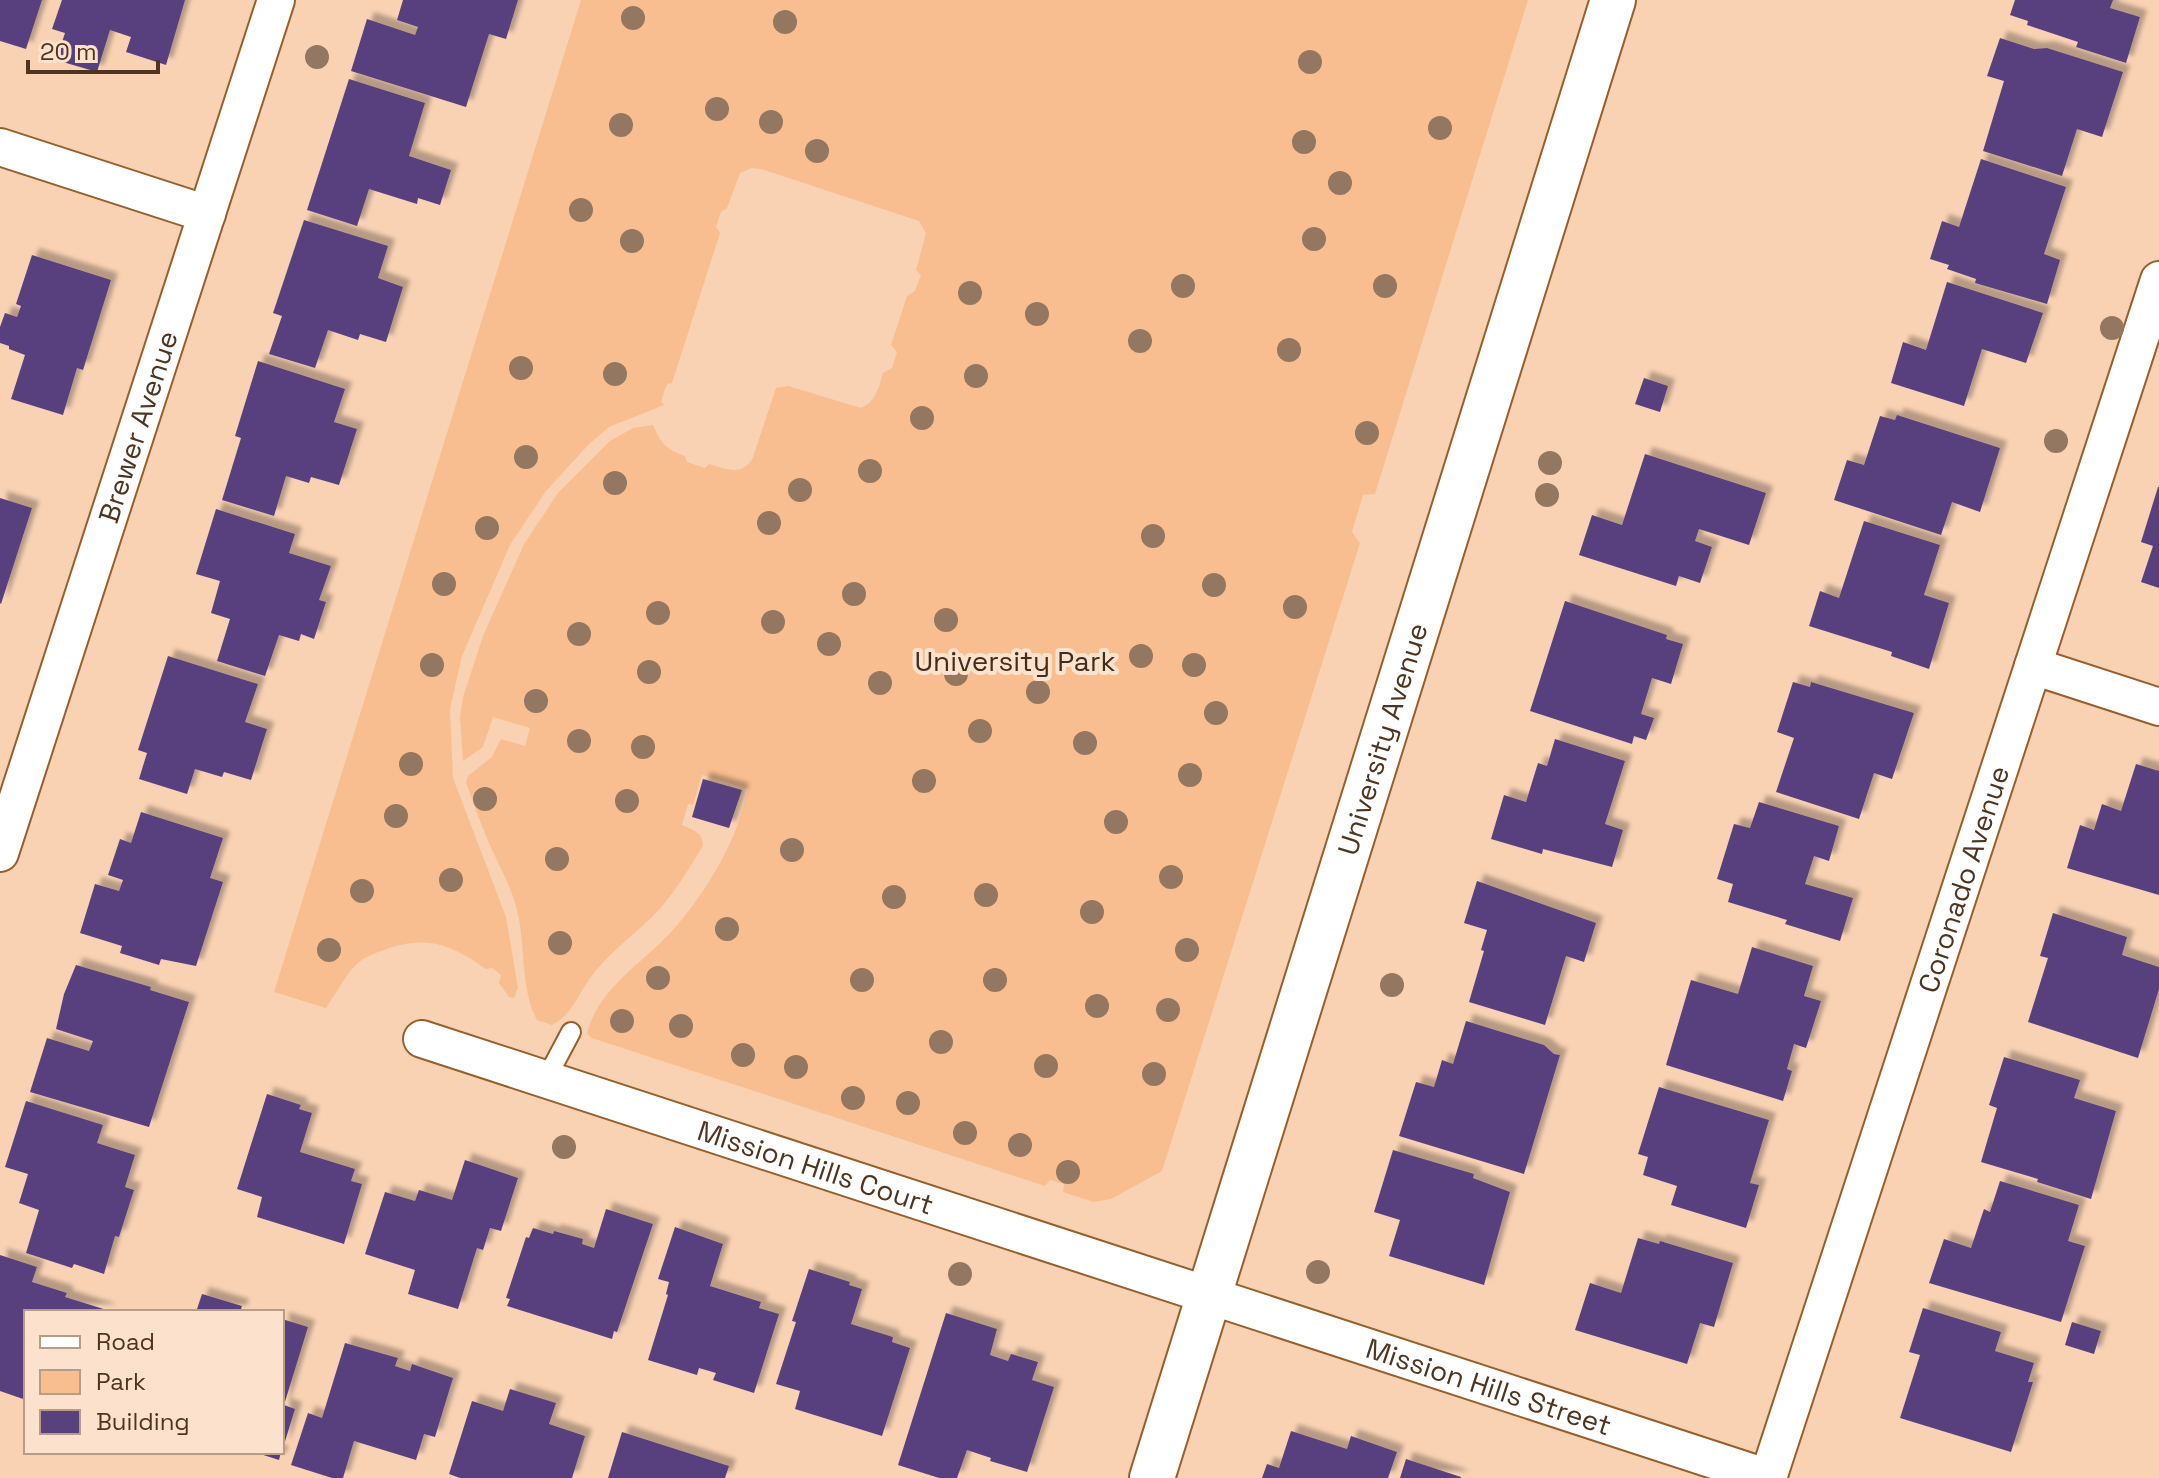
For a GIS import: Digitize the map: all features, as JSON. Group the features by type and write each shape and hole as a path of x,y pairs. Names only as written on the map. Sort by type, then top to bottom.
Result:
{"street":[{"name":"Brewer Avenue","path":"0,853 16,752 207,214 276,0"},
{"name":"University Avenue","path":"1152,1478 1613,0"},
{"path":"0,147 207,214"},
{"name":"Coronado Avenue","path":"1769,1478 2159,280"},
{"path":"2033,666 2159,707"},
{"name":"Mission Hills Court","path":"422,1039 1210,1296"},
{"name":"Mission Hills Street","path":"1210,1296 1769,1478"}],"lane":[{"path":"546,1079 571,1032"}],"green space":[{"name":"University Park","path":"581,0 1528,0 1375,494 1363,495 1352,532 1360,543 1162,1171 1111,1199 1094,1202 1063,1192 1064,1184 1050,1180 1045,1186 587,1034 600,1003 673,930 709,882 737,827 748,789 702,775 693,805 688,804 682,825 699,835 703,846 673,892 652,917 597,969 559,1021 552,1025 537,1020 532,1008 514,901 466,782 468,776 492,757 501,739 525,746 530,728 493,717 483,747 463,761 460,717 463,697 483,636 524,544 558,493 610,441 633,428 653,425 665,445 685,456 687,462 705,468 709,464 737,470 752,460 776,388 788,386 861,408 866,405 876,394 883,373 892,368 897,352 891,345 907,296 915,291 921,275 916,270 926,233 919,221 761,169 752,168 740,173 727,208 721,212 716,227 720,233 672,383 667,384 661,401 664,405 609,427 546,491 510,545 462,656 450,709 453,778 506,917 518,988 514,998 509,997 499,983 501,975 492,968 486,969 450,948 427,943 402,945 362,960 326,1008 274,992"}],"building":[{"path":"0,0 42,0 26,49 0,41"},
{"path":"62,0 185,0 166,65 126,52 131,37 110,30 97,72 56,60 65,33 52,29"},
{"path":"403,0 518,0 506,39 489,34 466,107 351,71 367,19 415,35 418,27 397,20"},
{"path":"2015,0 2113,0 2110,8 2140,17 2126,63 2076,47 2078,42 2027,25 2028,21 2010,15"},
{"path":"2000,38 2034,49 2047,48 2123,72 2102,137 2077,129 2062,176 1983,151 2004,81 1987,76"},
{"path":"349,79 425,103 409,156 451,170 440,205 418,198 417,204 369,189 357,226 307,210"},
{"path":"1981,159 2066,187 2044,254 2060,260 2047,304 1975,283 1976,279 1930,259 1942,221 1959,227"},
{"path":"304,220 388,246 378,278 403,287 386,342 360,334 358,340 328,330 315,368 269,354 282,316 273,313"},
{"path":"32,255 111,280 83,370 77,368 63,415 11,399 25,355 0,343 0,327 5,313 17,317 21,306 16,304"},
{"path":"1947,282 2043,313 2026,363 1982,349 1964,406 1891,383 1903,342 1926,350"},
{"path":"258,361 345,389 334,422 357,429 339,485 311,477 309,483 286,476 274,516 222,500 241,438 235,436"},
{"path":"1644,378 1668,386 1660,412 1635,404"},
{"path":"1897,415 2000,448 1980,512 1952,502 1941,535 1834,500 1847,460 1864,465 1880,416 1895,420"},
{"path":"1645,454 1766,493 1749,545 1699,529 1695,541 1712,547 1700,583 1679,576 1676,586 1579,555 1592,515 1622,525"},
{"path":"2158,487 2159,588 2141,582 2153,546 2141,542"},
{"path":"0,498 32,508 1,604 0,603"},
{"path":"216,509 295,534 289,553 331,566 319,600 326,602 314,639 301,634 299,641 279,635 265,676 217,661 230,619 211,613 220,581 196,574"},
{"path":"1864,521 1940,545 1924,595 1949,603 1929,669 1891,656 1892,652 1809,626 1820,591 1839,598"},
{"path":"1565,601 1667,635 1666,639 1683,644 1671,684 1652,678 1641,714 1654,718 1646,740 1634,736 1632,744 1530,711"},
{"path":"168,656 258,684 245,722 267,729 251,780 224,772 222,777 195,769 187,794 139,779 147,753 138,750"},
{"path":"1793,682 1810,687 1811,682 1914,713 1892,779 1874,773 1859,819 1776,792 1794,738 1777,732"},
{"path":"1555,739 1625,761 1605,824 1623,830 1612,867 1543,849 1542,854 1491,839 1504,795 1526,802 1538,763 1547,766"},
{"path":"2136,764 2159,771 2159,895 2067,868 2080,825 2094,830 2102,804 2121,811"},
{"path":"703,779 742,790 729,828 692,817"},
{"path":"1759,802 1839,826 1829,861 1814,856 1805,884 1853,898 1840,941 1785,924 1787,920 1728,902 1733,884 1717,879 1734,824 1750,828"},
{"path":"141,812 223,838 210,878 223,882 196,966 161,959 159,965 120,953 122,946 80,933 95,884 119,891 123,880 108,875 120,839 131,843"},
{"path":"1477,881 1596,923 1584,962 1566,956 1545,1025 1469,1002 1487,930 1464,923"},
{"path":"2053,913 2127,937 2122,955 2159,967 2159,989 2138,1058 2028,1022 2048,958 2040,956"},
{"path":"1752,947 1813,966 1804,996 1821,1001 1806,1048 1794,1044 1787,1069 1792,1071 1783,1101 1666,1065 1691,980 1738,994"},
{"path":"76,965 151,987 150,990 189,1002 149,1127 30,1092 47,1038 89,1051 93,1041 56,1029 64,994"},
{"path":"1466,1021 1544,1045 1560,1055 1524,1174 1399,1136 1416,1082 1434,1087 1442,1060 1453,1064"},
{"path":"2004,1057 2080,1080 2074,1098 2116,1111 2091,1199 1981,1162 1997,1108 1989,1105"},
{"path":"1659,1087 1769,1120 1750,1183 1759,1185 1746,1228 1671,1205 1677,1186 1643,1175 1648,1157 1638,1154"},
{"path":"267,1094 301,1105 299,1109 312,1113 300,1152 355,1169 351,1181 362,1184 344,1244 257,1217 262,1197 237,1189"},
{"path":"26,1101 103,1125 97,1143 135,1155 125,1187 134,1190 119,1237 115,1236 104,1274 74,1264 72,1268 26,1253 39,1210 19,1203 28,1174 5,1167"},
{"path":"1393,1150 1474,1174 1473,1178 1510,1192 1484,1285 1389,1256 1400,1220 1374,1212"},
{"path":"465,1160 518,1178 501,1231 490,1228 483,1250 477,1248 458,1309 408,1294 415,1270 365,1254 385,1192 415,1201 419,1190 452,1200"},
{"path":"2000,1181 2079,1205 2068,1241 2085,1246 2061,1322 1929,1283 1944,1239 1971,1248 1984,1209 1990,1212"},
{"path":"606,1209 653,1224 612,1339 507,1306 510,1299 506,1298 526,1237 529,1238 533,1228 583,1239 582,1244 594,1248"},
{"path":"675,1227 723,1244 710,1286 761,1302 759,1308 779,1314 754,1393 713,1380 716,1373 699,1368 697,1375 648,1360 668,1295 669,1282 658,1279"},
{"path":"1638,1238 1659,1244 1660,1241 1733,1263 1714,1327 1700,1323 1687,1364 1575,1330 1590,1283 1621,1293"},
{"path":"0,1255 37,1267 32,1282 67,1293 65,1297 107,1310 24,1310 24,1399 0,1391"},
{"path":"809,1269 862,1289 851,1324 893,1337 892,1342 910,1348 882,1436 795,1409 800,1391 776,1384"},
{"path":"202,1294 242,1306 241,1310 197,1310"},
{"path":"1923,1308 2001,1332 1995,1351 2034,1363 2028,1382 2033,1382 2011,1452 1900,1418 1920,1355 1909,1352"},
{"path":"946,1313 997,1329 990,1355 1008,1361 1011,1354 1038,1362 1032,1380 1054,1387 1027,1472 990,1461 991,1458 967,1450 957,1478 939,1478 898,1465"},
{"path":"284,1320 308,1327 284,1405"},
{"path":"2072,1322 2101,1331 2094,1354 2065,1345"},
{"path":"345,1343 398,1358 395,1366 410,1371 412,1364 453,1378 435,1437 424,1434 416,1460 354,1441 343,1478 332,1478 291,1465 308,1413 322,1418"},
{"path":"510,1389 556,1403 549,1424 585,1436 572,1478 460,1478 449,1474 472,1401 503,1411"},
{"path":"284,1405 295,1409 284,1445"},
{"path":"1291,1431 1347,1449 1351,1436 1397,1452 1388,1478 1262,1478 1267,1464 1279,1468"},
{"path":"622,1432 729,1466 725,1478 608,1478"},
{"path":"260,1454 280,1454 279,1460"},
{"path":"1406,1459 1461,1477 1461,1478 1400,1478"}]}
